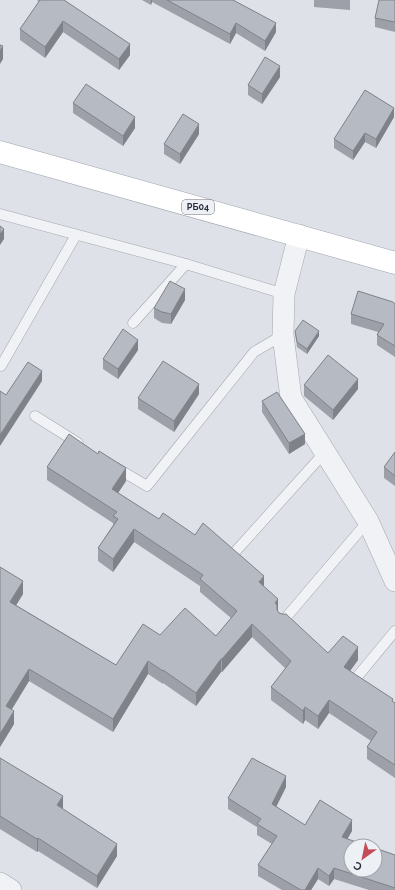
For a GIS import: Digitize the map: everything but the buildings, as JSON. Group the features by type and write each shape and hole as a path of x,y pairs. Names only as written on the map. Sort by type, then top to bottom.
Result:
{"main road":[{"name":"РБ04","path":"0,152 395,263"}],"street":[{"path":"299,235 284,294 283,335 291,398 368,521 395,581"}],"lane":[{"path":"0,214 186,264 284,294"},
{"path":"1,366 76,235"},
{"path":"133,323 186,264"},
{"path":"107,461 147,486 254,352 283,335"},
{"path":"35,416 88,449"},
{"path":"235,552 325,452"},
{"path":"283,620 368,521"},
{"path":"357,677 395,631"}]}
